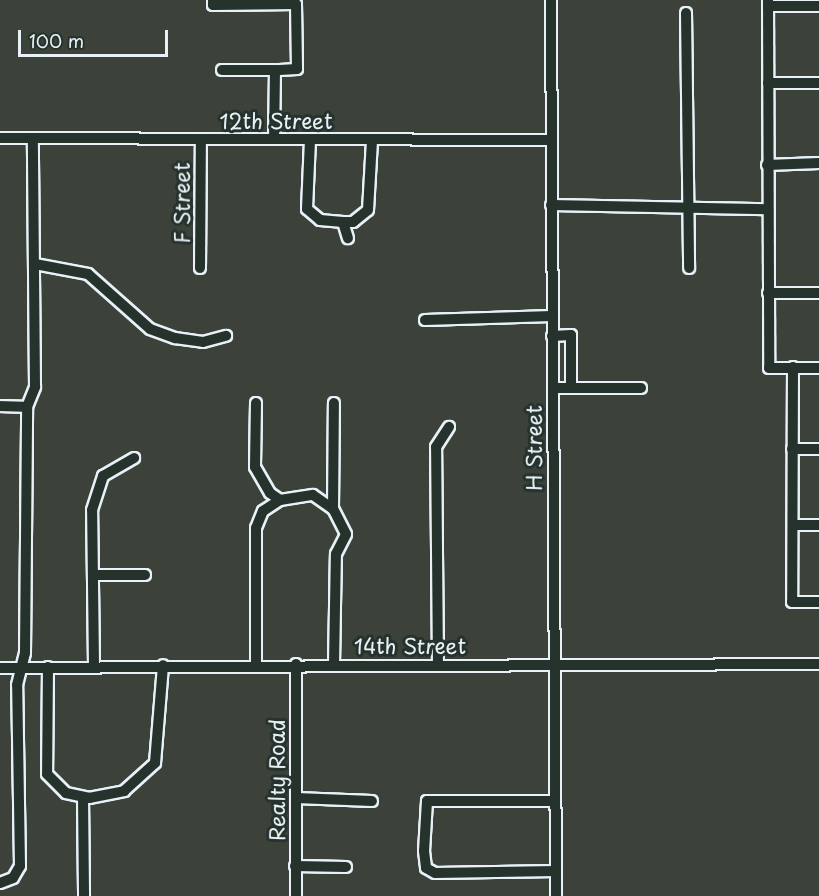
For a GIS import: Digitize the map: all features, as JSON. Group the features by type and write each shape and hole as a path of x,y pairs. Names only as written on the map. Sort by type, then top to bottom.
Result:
{"street":[{"path":"213,0 213,5 298,2 297,69 222,70"},
{"name":"H Street","path":"551,0 556,896"},
{"path":"819,6 768,3 767,165 769,368 819,368"},
{"path":"686,13 689,268"},
{"path":"274,70 274,140"},
{"path":"768,83 819,83"},
{"name":"12th Street","path":"0,138 551,140"},
{"path":"0,883 13,878 20,866 17,685 22,668 27,406 35,387 33,138"},
{"name":"F Street","path":"200,268 201,139"},
{"path":"310,140 307,209 320,220 343,222 352,222 368,210 372,140"},
{"path":"767,165 819,163"},
{"path":"551,206 768,208"},
{"path":"343,222 348,238"},
{"path":"35,264 88,274 150,329 174,338 204,342 226,336"},
{"path":"768,293 819,293"},
{"path":"424,320 552,316"},
{"path":"552,336 571,335 571,388"},
{"path":"793,367 792,602 819,602"},
{"path":"552,388 641,388"},
{"path":"256,403 255,467 280,500"},
{"path":"333,509 334,403"},
{"path":"0,406 27,406"},
{"path":"438,664 436,447 449,427"},
{"path":"792,449 819,449"},
{"path":"94,665 93,575 97,489 103,476 134,458"},
{"path":"256,664 256,528 263,512 280,500 313,495 333,509 346,534 336,554 334,664"},
{"path":"793,525 819,525"},
{"path":"93,575 145,575"},
{"path":"48,667 47,774 61,790 83,797 124,791 155,763 164,664"},
{"name":"14th Street","path":"0,668 164,664 819,664"},
{"name":"Realty Road","path":"296,664 296,896"},
{"path":"83,797 84,896"},
{"path":"296,798 372,801"},
{"path":"555,801 427,801 424,833 426,868 435,873 556,871"},
{"path":"295,866 346,867"}]}
